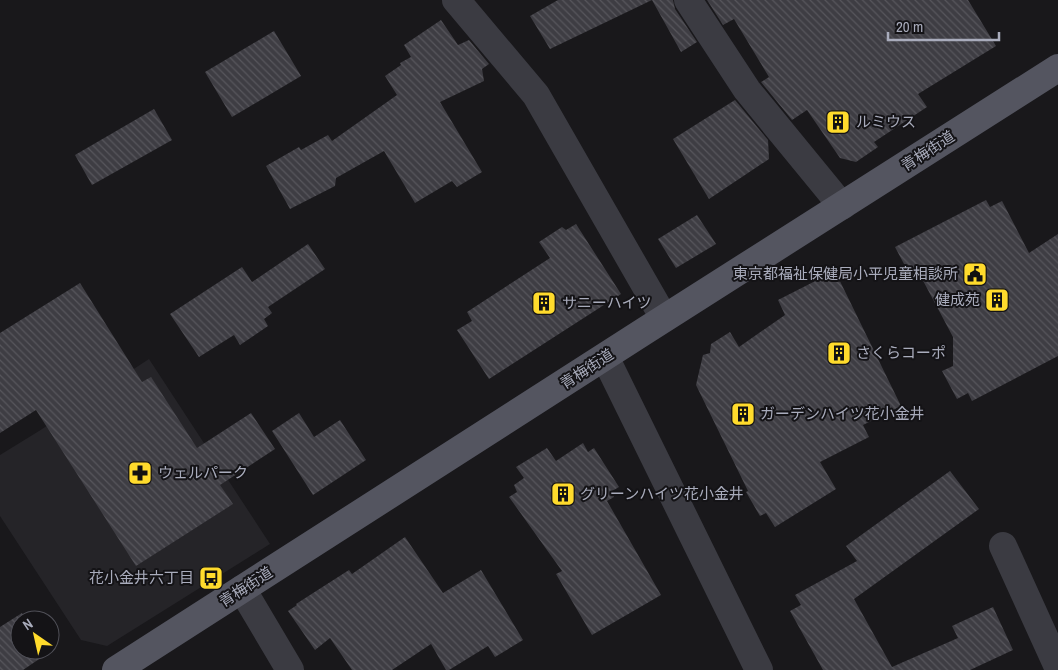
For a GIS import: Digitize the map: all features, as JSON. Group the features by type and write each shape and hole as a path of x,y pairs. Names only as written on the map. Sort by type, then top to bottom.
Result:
{"main road":[{"name":"青梅街道","path":"116,670 664,318 1058,68"}],"street":[{"path":"456,0 536,95 664,318"},
{"path":"688,0 747,90 842,206"},
{"path":"606,357 759,670"},
{"path":"1003,546 1058,667"},
{"path":"242,590 290,670"}],"shaded area":[{"path":"149,359 270,544 107,646 81,640 0,516 0,455"}],"building":[{"path":"558,0 652,0 550,49 530,16"},
{"path":"652,0 673,0 675,9 697,42 681,52"},
{"path":"707,0 968,0 996,46 918,94 927,107 874,142 878,147 856,162 840,158 807,110 792,120 761,82 769,77 734,19 723,25"},
{"path":"441,20 458,45 469,40 489,64 482,69 484,81 440,102 482,172 457,187 452,181 415,203 384,151 336,178 335,186 290,209 266,166 299,147 301,150 328,135 332,141 397,95 385,76 401,65 400,63 411,57 404,45"},
{"path":"274,31 301,76 232,117 205,72"},
{"path":"735,100 768,140 769,159 709,199 673,139"},
{"path":"154,109 172,140 92,185 75,155"},
{"name":"健成苑","path":"986,200 990,207 1002,201 1029,253 1058,234 1058,356 972,401 968,393 957,399 942,371 953,366 953,337 920,275 912,279 895,247"},
{"path":"697,215 716,244 676,268 658,239"},
{"name":"サニーハイツ","path":"576,224 621,294 489,379 457,330 472,321 467,312 550,258 539,242 562,227 566,230"},
{"path":"308,244 325,269 268,307 272,313 264,319 268,326 240,345 234,335 199,357 170,314 242,267 252,282"},
{"path":"835,271 901,406 863,425 869,437 820,462 836,489 775,527 766,513 760,516 746,492 748,491 696,385 703,355 710,353 711,344 730,332 739,347 785,315 778,300"},
{"path":"80,283 142,382 151,377 197,448 251,413 275,449 220,485 233,504 136,566 36,410 0,433 0,333"},
{"path":"299,413 314,437 340,420 366,460 313,495 272,431"},
{"path":"583,443 588,452 594,448 619,487 612,491 614,497 607,501 661,595 592,635 556,574 562,571 509,497 517,492 514,485 524,478 516,467 547,448 556,461"},
{"path":"950,471 979,509 854,599 892,667 958,638 952,626 993,607 1013,650 970,670 823,670 790,611 801,605 795,595 857,561 846,546"},
{"path":"405,537 443,593 481,570 523,640 495,657 488,646 449,670 446,670 431,644 392,670 352,670 330,638 315,650 288,611 349,570 352,574"},
{"path":"10,621 10,660 38,660 23,670 0,670 0,627"}],"place":[{"name":"ルミウス","path":"838,122"},
{"name":"東京都福祉保健局小平児童相談所","path":"975,274"},
{"name":"健成苑","path":"997,300"},
{"name":"サニーハイツ","path":"544,303"},
{"name":"さくらコーポ","path":"839,353"},
{"name":"ガーデンハイツ花小金井","path":"743,414"},
{"name":"ウェルパーク","path":"140,473"},
{"name":"グリーンハイツ花小金井","path":"563,494"},
{"name":"花小金井六丁目","path":"211,578"}]}
